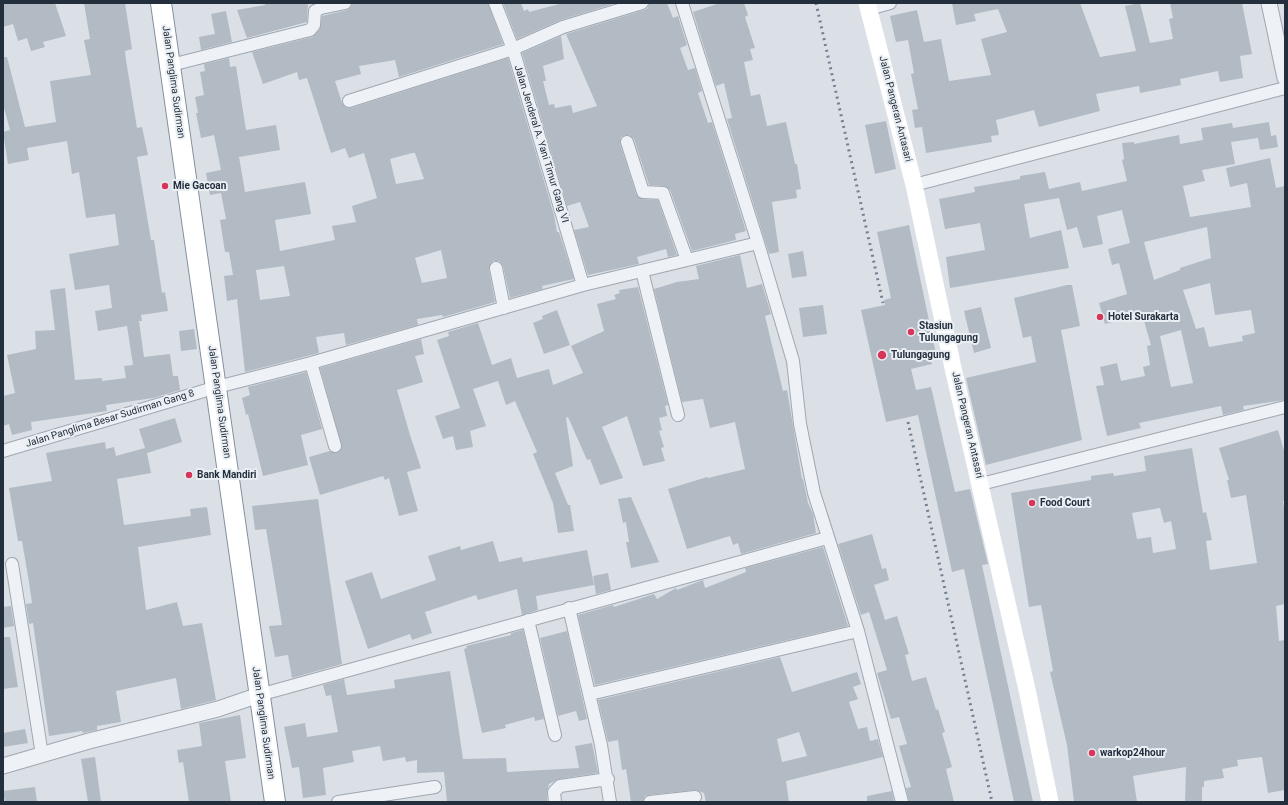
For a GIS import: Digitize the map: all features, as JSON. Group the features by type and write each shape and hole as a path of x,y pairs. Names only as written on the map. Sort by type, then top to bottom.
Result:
{"highway":[{"name":"Jalan Panglima Sudirman","path":"161,3 275,802"}],"main road":[{"name":"Jalan Pangeran Antasari","path":"868,6 914,185 1028,694 1050,802"}],"street":[{"path":"171,65 310,30 314,25 314,11 345,3"},
{"name":"Jalan Jenderal A. Yani Timur Gang VI","path":"495,3 513,49 583,285"},
{"path":"349,101 513,49 563,27 642,3"},
{"path":"682,3 758,243 793,361 800,424 814,493 827,538 858,631 902,802"},
{"path":"868,6 890,3"},
{"path":"1269,3 1285,78"},
{"path":"914,185 1285,88"},
{"path":"627,142 643,192 663,193 687,260"},
{"name":"Jalan Panglima Besar Sudirman Gang 8","path":"3,451 217,387 311,363 583,285 758,243"},
{"path":"496,268 504,308"},
{"path":"642,271 678,415"},
{"path":"311,363 335,446"},
{"path":"981,484 1285,407"},
{"path":"3,763 218,709 569,608 827,538"},
{"path":"12,564 42,754"},
{"path":"569,608 590,694 608,779 610,802"},
{"path":"528,620 555,735"},
{"path":"590,694 858,631"},
{"path":"555,802 554,792 560,786 608,779"},
{"path":"338,802 435,787"},
{"path":"650,802 695,797"}],"building":[{"path":"3,3 55,3 66,36 43,42 45,47 31,51 27,38 18,41 13,24 3,27"},
{"path":"84,3 125,3 132,49 125,51 126,60 137,128 142,127 148,155 137,157 151,240 154,240 162,293 165,292 168,311 141,315 142,321 139,321 144,357 170,354 173,376 178,376 180,390 153,398 106,405 107,411 31,422 32,430 12,435 9,424 3,426 3,396 15,393 7,355 36,349 35,331 55,330 50,290 65,288 75,380 102,378 102,381 126,378 124,366 133,365 127,326 98,331 95,311 112,308 109,285 75,290 69,254 119,245 115,214 86,218 79,172 72,174 67,141 27,148 29,160 8,164 3,132 10,130 3,104 3,57 7,57 25,127 56,122 50,81 91,75 84,40 90,39"},
{"path":"265,3 308,3 307,22 247,38 237,10 265,5"},
{"path":"353,3 488,3 503,44 399,77 395,60 359,66 361,74 335,81 342,103 347,108 351,108 508,58 554,215 557,232 559,232 574,279 542,286 543,289 510,298 503,266 499,261 494,261 491,263 489,269 495,302 443,317 442,315 417,319 418,325 346,345 344,333 316,337 319,353 245,372 237,299 227,301 224,276 233,275 229,252 225,252 220,220 226,219 221,193 210,195 206,173 221,170 214,135 201,138 196,113 198,113 195,97 204,95 200,72 205,71 204,64 229,58 230,67 236,66 246,130 276,125 280,150 239,157 245,192 305,182 311,214 275,220 280,251 335,240 332,226 356,222 352,206 377,198 364,153 349,158 345,148 331,153 307,78 299,80 297,72 263,84 252,52 312,37 320,29 322,16 350,8","holes":["415,153 424,179 396,184 390,159","441,250 447,278 422,283 415,258","284,266 290,296 260,300 256,270"]},
{"path":"503,3 521,3 524,11 528,9 529,12 563,3 616,3 561,20 517,39"},
{"path":"649,3 667,3 673,18 678,16 687,45 680,48 688,70 695,68 702,91 698,93 708,123 712,122 746,231 735,234 736,240 692,251 670,190 664,186 649,185 634,139 629,135 625,135 621,137 620,144 636,194 642,199 658,200 677,255 668,257 666,249 637,257 639,264 588,275 574,230 589,227 580,202 567,206 522,53 561,36 564,59 543,66 546,81 543,81 549,105 554,104 555,108 571,105 573,113 597,106 566,34 644,10 648,8"},
{"path":"720,3 744,3 748,15 745,17 755,48 750,49 753,60 744,62 751,96 760,94 767,126 786,122 795,164 797,164 801,189 796,190 797,198 772,202 779,252 769,254 727,119 732,118 724,83 716,86 693,12"},
{"path":"952,3 1080,3 1100,57 1136,51 1125,6 1140,3 1150,43 1173,39 1169,19 1173,18 1170,3 1242,3 1252,54 1240,56 1243,78 1220,82 1218,71 1180,79 1181,85 1140,93 1139,86 1096,94 1100,111 1039,127 1034,110 996,120 999,135 991,136 992,142 926,153 922,127 915,128 912,110 918,109 911,74 914,73 908,40 896,42 890,16 917,10 924,42 941,39 949,81 991,75 981,39 1007,32 998,9 974,14 976,21 956,25"},
{"path":"226,11 232,42 201,50 199,37 215,34 211,14"},
{"path":"886,121 896,169 875,174 865,125"},
{"path":"1269,122 1271,136 1276,135 1278,147 1260,150 1258,138 1231,142 1235,164 1202,170 1205,181 1183,186 1190,217 1251,207 1247,183 1230,187 1226,168 1270,158 1276,188 1285,186 1285,400 1243,406 1244,410 1223,415 1221,406 1139,423 1141,428 1107,436 1096,386 1104,385 1100,367 1117,363 1121,381 1145,376 1143,367 1150,365 1147,346 1151,345 1142,314 1105,324 1099,303 1127,294 1119,263 1112,265 1108,249 1130,243 1122,210 1097,216 1103,244 1083,248 1077,227 1067,230 1059,198 1024,204 1030,238 1061,230 1069,268 950,288 946,257 985,250 980,223 945,229 939,199 975,192 974,187 1020,179 1020,176 1045,172 1049,189 1080,182 1082,191 1127,181 1122,160 1124,159 1122,143 1134,142 1134,144 1179,135 1180,144 1203,140 1201,128 1232,123 1233,128","holes":["1207,227 1211,258 1180,268 1180,270 1154,280 1144,242","1210,283 1215,315 1251,310 1255,333 1242,336 1243,341 1209,347 1204,327 1196,329 1183,290","1181,330 1193,383 1171,387 1160,336"]},
{"path":"909,225 937,359 931,360 932,364 911,369 916,390 931,387 955,492 970,489 988,564 982,565 1033,802 1014,802 964,569 952,572 918,415 886,422 861,310 885,305 884,300 891,298 877,232"},
{"path":"803,251 807,276 792,278 788,254"},
{"path":"740,255 747,288 762,284 771,314 765,316 783,391 787,390 802,479 808,503 813,514 816,533 741,554 738,543 733,545 730,536 687,549 668,489 707,477 745,469 735,422 710,428 703,399 682,402 654,289 677,282 699,279 696,266"},
{"path":"1072,285 1080,326 1061,330 1082,440 986,465 966,378 1036,362 1031,336 1023,338 1014,298"},
{"path":"638,287 668,405 665,406 667,416 659,418 662,430 659,431 664,447 661,448 665,461 643,466 627,416 602,427 623,478 600,485 590,459 587,460 568,417 566,418 573,466 555,473 568,505 570,505 574,531 558,533 553,503 533,454 537,452 515,401 506,405 498,381 473,389 486,426 470,431 473,447 456,450 453,436 443,439 435,416 460,408 437,340 449,336 448,332 478,323 492,365 511,358 517,378 549,369 553,385 583,373 571,346 604,331 597,304 616,299 614,295 620,293 619,290"},
{"path":"823,305 827,334 803,337 799,308"},
{"path":"981,307 991,348 974,353 964,311"},
{"path":"557,310 570,345 544,354 533,323 543,319 542,316"},
{"path":"194,329 197,349 181,351 179,331"},
{"path":"421,339 424,354 415,356 423,382 397,390 421,468 407,472 418,511 399,516 389,478 385,480 383,476 320,495 309,457 330,451 337,453 342,447 320,368"},
{"path":"306,372 322,429 301,435 308,465 263,476 248,414 246,415 242,398 250,395 248,387"},
{"path":"175,418 182,442 147,453 151,473 117,479 124,525 191,516 190,509 207,507 211,535 138,547 146,610 177,602 183,626 202,623 216,700 181,709 176,678 116,691 121,722 97,726 97,730 83,733 82,731 49,736 33,623 29,624 26,604 32,603 28,576 22,541 18,541 9,488 52,481 46,453 105,442 106,449 114,447 116,456 145,448 139,429"},
{"path":"1278,430 1285,454 1285,501 1283,501 1285,514 1285,604 1276,606 1279,641 1285,640 1285,790 1268,793 1262,757 1237,760 1238,766 1222,769 1224,778 1204,781 1204,787 1202,787 1202,802 1185,802 1186,767 1133,776 1137,802 1074,802 1067,745 1050,672 1053,671 1041,605 1029,607 1011,493 1091,480 1091,476 1113,473 1114,476 1146,471 1144,456 1192,448 1203,513 1206,512 1212,540 1206,541 1210,570 1257,563 1246,495 1231,498 1227,480 1229,480 1219,448","holes":["1160,508 1164,523 1171,521 1176,549 1153,553 1151,537 1137,539 1132,513"]},
{"path":"631,497 659,562 631,568 626,542 629,542 626,522 623,523 618,499"},
{"path":"318,499 342,664 292,678 288,655 275,657 269,626 282,625 266,529 255,530 252,506"},
{"path":"872,534 882,569 886,568 889,580 874,585 885,620 897,616 909,654 905,655 912,681 926,677 936,710 938,709 945,732 942,733 952,767 946,769 954,802 909,802 906,788 911,787 899,746 907,744 899,717 891,719 877,673 887,670 869,612 861,615 838,544"},
{"path":"493,541 499,562 522,557 523,562 587,550 594,585 536,596 538,610 522,615 517,589 478,600 476,595 425,612 432,633 412,640 410,634 368,649 345,581 372,572 381,599 436,580 428,556 460,546 461,550"},
{"path":"823,547 848,626 595,685 578,615 613,605 614,607 654,594 657,599 676,588 677,590 703,580 705,588 746,572 745,568"},
{"path":"608,573 611,590 596,594 593,576"},
{"path":"11,606 14,626 3,628 3,607"},
{"path":"523,630 544,719 535,721 534,717 505,725 506,728 482,733 464,649 467,648 466,646 511,635 511,633"},
{"path":"567,631 587,719 579,721 576,711 558,716 540,638"},
{"path":"3,637 10,637 18,687 3,689"},
{"path":"780,657 792,692 857,672 861,684 853,687 858,699 849,702 858,729 867,727 870,741 878,739 883,757 786,781 789,802 706,802 704,793 695,790 649,795 645,796 643,802 631,802 626,769 622,770 618,740 608,742 598,700","holes":["799,732 807,756 782,762 777,739"]},
{"path":"450,671 463,759 506,758 507,772 579,768 575,746 592,743 598,773 559,779 549,784 547,802 447,802 444,772 417,773 417,760 406,762 405,757 383,761 380,746 352,751 354,762 323,768 326,795 303,798 299,767 292,768 284,727 305,723 307,737 338,732 331,695 326,696 323,685 344,679 347,695 395,688 394,680"},
{"path":"240,715 246,758 225,761 231,802 189,802 183,762 179,763 177,750 202,746 199,723"},
{"path":"25,729 28,743 3,747 3,733"},
{"path":"95,757 101,802 88,802 81,759"},
{"path":"35,787 37,802 5,802 3,791"},
{"path":"892,791 894,802 867,802 867,796"}],"railway":[{"path":"816,3 883,303"},
{"path":"908,422 992,802"}],"place":[{"name":"Mie Gacoan","path":"165,186"},
{"name":"Hotel Surakarta","path":"1100,317"},
{"name":"Stasiun Tulungagung","path":"911,332"},
{"name":"Tulungagung","path":"882,355"},
{"name":"Bank Mandiri","path":"189,475"},
{"name":"Food Court","path":"1032,503"},
{"name":"warkop24hour","path":"1092,753"}]}
